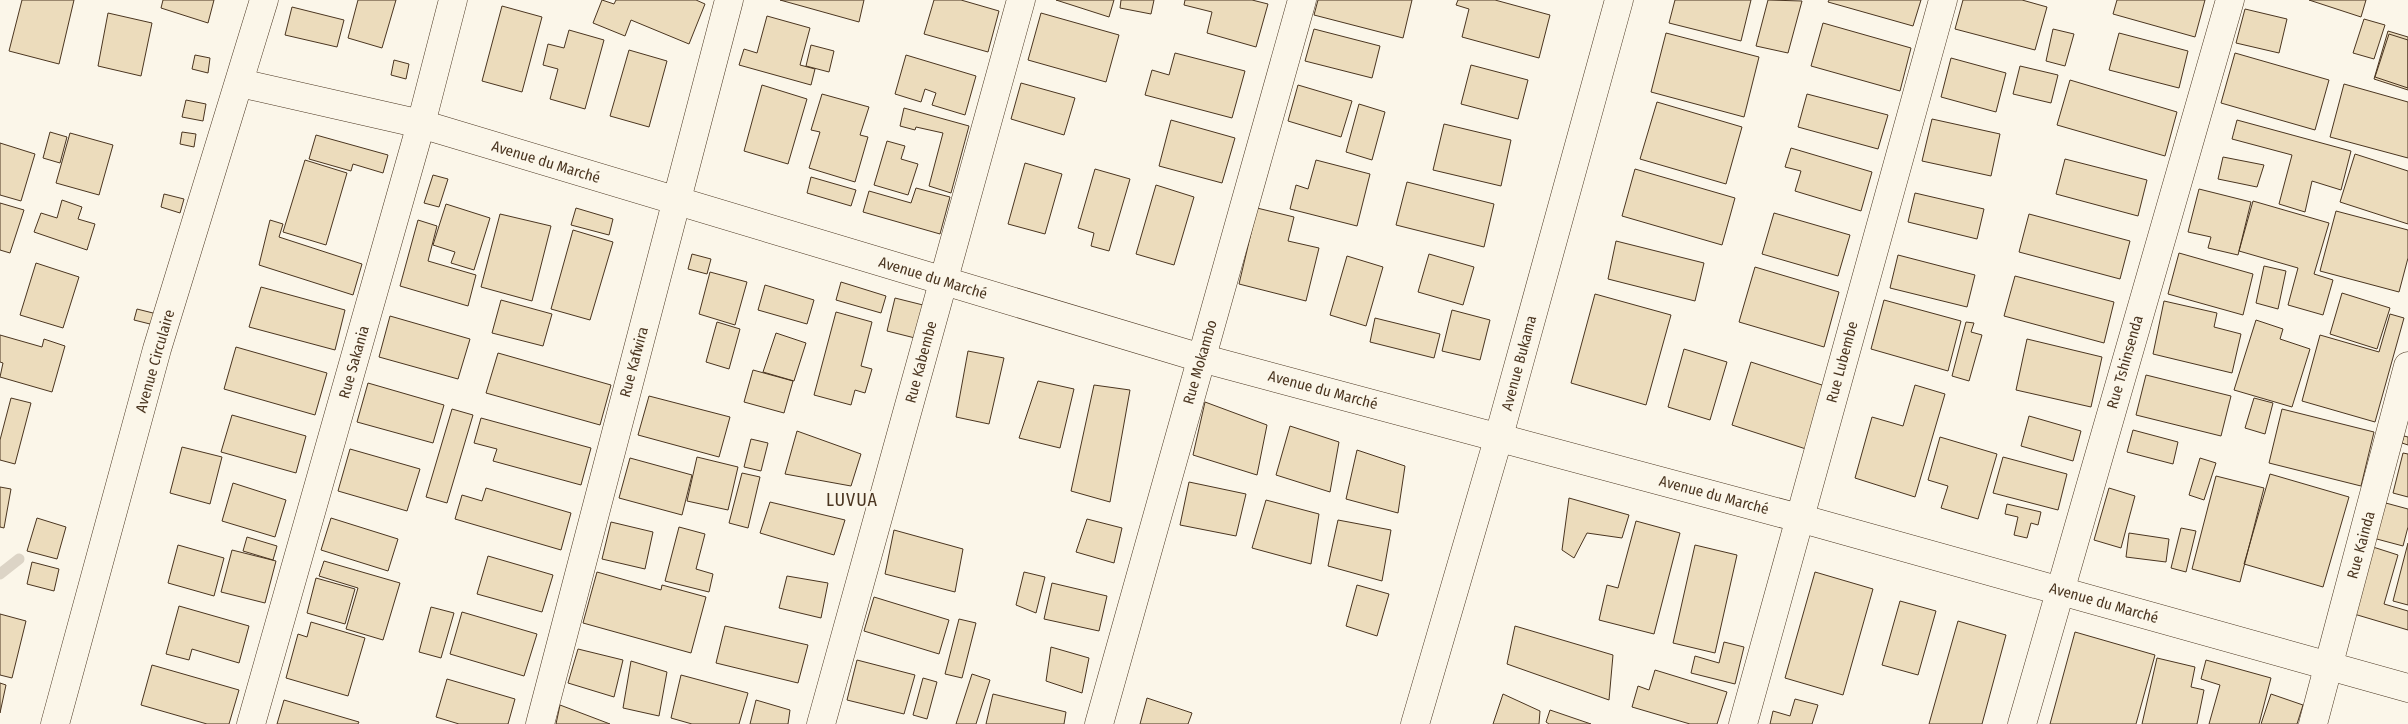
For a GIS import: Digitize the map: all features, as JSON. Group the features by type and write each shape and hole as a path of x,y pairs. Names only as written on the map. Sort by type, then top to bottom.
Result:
{"street":[{"name":"Avenue Circulaire","path":"54,724 157,349 240,84 264,0"},
{"name":"Rue Sakania","path":"252,724 421,124 453,0"},
{"name":"Rue Kafwira","path":"540,724 729,0"},
{"name":"Rue Kabembe","path":"820,724 1021,0"},
{"name":"Rue Mokambo","path":"1099,724 1302,0"},
{"name":"Avenue Bukama","path":"1415,724 1499,436 1619,0"},
{"name":"Rue Lubembe","path":"1742,724 1943,0"},
{"name":"Rue Tshinsenda","path":"2022,724 2230,0"},
{"name":"Avenue du Marché","path":"240,84 421,124 675,202 1201,358 1499,436 1799,518 2408,688"},
{"name":"Rue Kainda","path":"2313,724 2408,366"}],"building":[{"path":"22,0 74,0 59,64 9,51"},
{"path":"163,0 214,0 208,23 161,8"},
{"path":"358,0 396,0 382,48 348,38"},
{"path":"602,0 614,4 616,0 696,0 705,4 689,44 631,20 625,36 593,23"},
{"path":"780,0 864,0 859,22"},
{"path":"934,0 961,0 999,11 988,52 924,34"},
{"path":"1056,0 1114,0 1109,17"},
{"path":"1121,0 1154,0 1151,14 1120,8"},
{"path":"1185,0 1252,0 1268,4 1256,47 1207,33 1212,12 1184,5"},
{"path":"1318,0 1412,0 1403,38 1314,15"},
{"path":"1458,0 1495,0 1550,15 1539,58 1462,37 1469,9 1456,5"},
{"path":"1675,0 1751,0 1741,41 1669,23"},
{"path":"1768,0 1802,1 1788,53 1756,46"},
{"path":"1829,0 1921,0 1913,26 1828,2"},
{"path":"1963,0 2022,0 2047,7 2035,50 1955,29"},
{"path":"2117,0 2205,0 2195,37 2113,14"},
{"path":"2309,0 2366,0 2361,17"},
{"path":"502,6 542,17 522,92 482,81"},
{"path":"292,7 344,20 337,47 285,35"},
{"path":"2245,9 2287,19 2279,53 2236,43"},
{"path":"108,13 152,23 141,76 98,66"},
{"path":"1041,13 1119,35 1106,82 1028,60"},
{"path":"767,16 810,28 800,65 815,69 811,85 739,65 744,49 757,53"},
{"path":"2364,19 2385,25 2374,59 2353,53"},
{"path":"1823,23 1911,48 1900,91 1811,66"},
{"path":"1314,29 1380,46 1372,78 1305,61"},
{"path":"2053,29 2074,34 2065,66 2046,61"},
{"path":"569,30 604,40 585,109 550,99 558,69 543,65 548,44 564,48"},
{"path":"2388,31 2408,37 2408,90 2374,79"},
{"path":"1666,33 1759,57 1744,117 1651,92"},
{"path":"2119,33 2188,51 2179,88 2109,70"},
{"path":"2389,34 2408,40 2408,88 2375,77"},
{"path":"811,45 834,51 829,72 806,66"},
{"path":"629,50 667,61 649,127 610,116"},
{"path":"1175,53 1245,71 1232,118 1145,95 1152,70 1169,75"},
{"path":"2235,53 2329,80 2315,130 2221,103"},
{"path":"195,55 210,58 208,73 192,69"},
{"path":"906,55 976,76 965,115 932,105 936,93 925,89 921,102 895,94"},
{"path":"1951,58 2006,73 1996,112 1941,97"},
{"path":"394,60 409,64 406,79 391,75"},
{"path":"1471,65 1528,80 1518,119 1461,104"},
{"path":"2020,66 2058,75 2051,103 2013,94"},
{"path":"2070,80 2177,112 2165,156 2057,125"},
{"path":"1021,83 1075,98 1064,135 1011,119"},
{"path":"2344,84 2408,102 2408,158 2330,137"},
{"path":"762,85 807,99 788,164 744,151"},
{"path":"1298,85 1352,101 1341,137 1288,121"},
{"path":"822,94 869,107 860,135 868,137 855,182 809,168 820,132 811,130"},
{"path":"1807,94 1888,115 1878,149 1798,127"},
{"path":"186,100 206,104 203,121 182,117"},
{"path":"1657,102 1742,127 1726,184 1640,159"},
{"path":"1359,104 1385,112 1372,160 1346,152"},
{"path":"904,108 969,126 951,193 929,186 943,133 916,127 915,130 900,126"},
{"path":"1932,119 2000,134 1991,176 1922,161"},
{"path":"1171,120 1235,138 1222,183 1159,166"},
{"path":"2237,120 2351,151 2341,190 2312,181 2305,212 2279,204 2292,155 2232,139"},
{"path":"1444,124 1511,140 1501,186 1433,170"},
{"path":"50,132 67,137 60,163 43,158"},
{"path":"182,132 196,134 194,147 180,144"},
{"path":"70,133 113,145 99,195 56,183"},
{"path":"316,135 388,155 383,173 353,164 351,171 309,159"},
{"path":"887,141 905,146 901,159 918,164 908,195 874,185"},
{"path":"0,143 35,154 21,201 0,195"},
{"path":"1791,148 1872,172 1861,211 1795,191 1801,171 1785,167"},
{"path":"2355,154 2408,171 2408,224 2340,202"},
{"path":"2223,157 2264,165 2257,187 2218,179"},
{"path":"2065,159 2147,180 2138,216 2056,194"},
{"path":"305,160 347,173 326,245 283,232"},
{"path":"1316,160 1370,174 1357,226 1290,209 1296,185 1308,189"},
{"path":"1025,163 1062,174 1045,234 1008,224"},
{"path":"1095,169 1130,179 1109,251 1091,246 1094,233 1078,228"},
{"path":"1635,169 1735,198 1722,245 1622,216"},
{"path":"433,175 448,179 439,207 424,203"},
{"path":"811,177 856,190 851,206 807,193"},
{"path":"1407,182 1494,204 1484,247 1396,225"},
{"path":"1156,185 1194,197 1174,265 1136,254"},
{"path":"916,188 950,197 940,234 863,212 869,191 911,203"},
{"path":"2199,189 2251,202 2238,255 2208,248 2211,237 2188,232"},
{"path":"1915,193 1984,209 1977,239 1908,222"},
{"path":"164,194 184,199 180,213 161,207"},
{"path":"62,200 82,207 78,219 95,224 87,250 34,232 41,213 57,218"},
{"path":"2253,201 2329,223 2314,274 2333,280 2323,315 2288,305 2298,268 2239,251"},
{"path":"0,203 24,210 10,253 0,250"},
{"path":"446,204 490,218 474,270 451,263 455,252 433,245"},
{"path":"576,208 613,219 609,235 571,225"},
{"path":"1257,208 1294,217 1288,241 1319,248 1306,301 1239,284"},
{"path":"2336,211 2408,230 2408,258 2399,292 2320,271"},
{"path":"1774,213 1850,235 1838,276 1762,254"},
{"path":"500,214 551,226 532,301 481,287"},
{"path":"2029,214 2130,241 2120,279 2019,252"},
{"path":"270,220 283,224 279,237 362,264 353,295 259,265"},
{"path":"418,220 437,226 428,261 476,275 468,306 400,286"},
{"path":"573,230 613,242 590,320 551,309"},
{"path":"1616,241 1704,263 1695,301 1608,279"},
{"path":"2179,253 2253,274 2243,315 2168,294"},
{"path":"692,254 711,259 707,274 688,269"},
{"path":"1429,254 1474,267 1463,305 1418,292"},
{"path":"1898,255 1975,275 1967,307 1890,288"},
{"path":"1347,256 1383,267 1366,326 1330,315"},
{"path":"36,263 79,277 63,328 20,315"},
{"path":"2264,266 2286,271 2278,309 2256,303"},
{"path":"1755,267 1839,292 1824,347 1739,322"},
{"path":"710,272 747,282 735,325 699,314"},
{"path":"2015,276 2114,302 2104,343 2004,316"},
{"path":"841,282 886,296 881,313 836,300"},
{"path":"765,285 814,300 807,324 758,310"},
{"path":"261,287 345,310 335,350 249,327"},
{"path":"2342,293 2390,308 2377,349 2330,334"},
{"path":"1595,294 1671,315 1646,405 1571,383"},
{"path":"895,298 927,306 919,339 887,331"},
{"path":"501,300 552,314 543,346 492,333"},
{"path":"1884,300 1961,321 1948,371 1871,349"},
{"path":"2164,301 2217,313 2214,327 2241,334 2232,373 2153,354"},
{"path":"137,309 157,314 154,325 134,320"},
{"path":"1452,310 1490,320 1480,360 1442,351"},
{"path":"836,312 872,322 861,366 872,369 865,393 855,390 851,405 814,395"},
{"path":"2390,314 2404,318 2375,422 2302,401 2320,335 2379,352"},
{"path":"390,316 470,339 458,379 379,357"},
{"path":"1375,318 1440,334 1434,358 1370,342"},
{"path":"2256,320 2283,329 2280,339 2310,349 2292,407 2234,390"},
{"path":"717,322 740,329 729,369 706,362"},
{"path":"1966,322 1974,323 1971,332 1982,335 1969,381 1952,376"},
{"path":"776,333 806,343 794,381 763,372"},
{"path":"0,335 42,347 44,339 65,346 52,392 0,377 3,363 0,362"},
{"path":"2027,339 2102,357 2091,407 2016,390"},
{"path":"236,347 327,373 315,415 224,389"},
{"path":"1684,349 1727,362 1710,420 1668,407"},
{"path":"968,351 1004,358 989,424 956,417"},
{"path":"498,353 611,385 600,425 486,393"},
{"path":"1751,362 1825,386 1806,449 1732,425"},
{"path":"753,370 793,381 784,413 744,402"},
{"path":"2146,375 2231,396 2221,436 2136,415"},
{"path":"1038,381 1074,389 1060,448 1019,438"},
{"path":"368,383 444,405 433,443 357,422"},
{"path":"1094,385 1130,390 1110,502 1071,491"},
{"path":"1915,385 1945,394 1915,497 1855,478 1872,417 1903,426"},
{"path":"649,396 730,417 719,457 638,435"},
{"path":"11,398 31,403 15,464 0,460 0,440"},
{"path":"2254,398 2273,403 2265,434 2245,428"},
{"path":"1205,402 1267,425 1257,475 1193,455"},
{"path":"452,409 473,415 447,503 426,497"},
{"path":"2282,409 2374,432 2361,486 2269,463"},
{"path":"232,415 306,436 296,473 221,452"},
{"path":"2029,416 2081,431 2073,461 2021,446"},
{"path":"481,418 591,448 581,485 493,461 497,449 474,443"},
{"path":"1290,426 1339,442 1330,492 1276,475"},
{"path":"2133,430 2178,442 2173,464 2127,452"},
{"path":"797,431 861,454 851,486 785,474"},
{"path":"2404,436 2408,437 2408,445 2402,443"},
{"path":"1940,437 1997,454 1978,519 1941,508 1948,486 1928,480"},
{"path":"751,439 768,443 761,471 744,467"},
{"path":"182,447 222,457 210,504 170,493"},
{"path":"350,449 420,469 407,511 338,491"},
{"path":"1357,450 1405,466 1398,513 1346,499"},
{"path":"2403,453 2408,454 2408,497 2393,493"},
{"path":"697,457 738,467 728,510 687,501"},
{"path":"2003,457 2067,474 2058,510 1993,493"},
{"path":"630,458 692,475 682,515 619,498"},
{"path":"2200,458 2216,463 2204,500 2189,495"},
{"path":"742,473 760,477 748,528 729,523"},
{"path":"2270,474 2349,497 2323,587 2244,564"},
{"path":"2216,476 2264,488 2240,582 2192,569"},
{"path":"1189,482 1246,494 1236,536 1180,525"},
{"path":"233,483 286,500 275,537 222,521"},
{"path":"0,487 11,489 4,528 0,527"},
{"path":"486,488 571,513 561,550 455,519 462,495 482,501"},
{"path":"2109,488 2135,496 2121,548 2094,540"},
{"path":"1569,498 1629,515 1622,538 1587,533 1574,558 1562,550"},
{"path":"1266,500 1319,514 1311,564 1252,548"},
{"path":"770,502 845,520 834,555 760,533"},
{"path":"2382,502 2408,509 2408,527 2403,546 2373,538"},
{"path":"2007,504 2041,512 2038,525 2031,523 2027,538 2014,535 2018,517 2005,514"},
{"path":"37,518 66,527 57,559 27,551"},
{"path":"331,518 398,539 388,571 321,550"},
{"path":"1087,519 1122,528 1114,563 1076,552"},
{"path":"1338,520 1391,530 1382,581 1328,566"},
{"path":"1636,521 1680,533 1654,634 1599,620 1607,585 1618,588"},
{"path":"611,522 653,532 645,569 602,559"},
{"path":"679,527 705,534 696,569 713,574 709,592 665,581"},
{"path":"2181,528 2196,531 2186,572 2171,568"},
{"path":"894,530 963,549 955,592 885,574"},
{"path":"2129,533 2169,539 2166,562 2126,557"},
{"path":"247,537 277,546 273,560 243,551"},
{"path":"2408,543 2408,605 2393,601"},
{"path":"178,545 224,558 214,596 168,583"},
{"path":"1695,545 1737,555 1715,653 1673,643"},
{"path":"2373,547 2398,555 2384,604 2408,611 2408,630 2354,614"},
{"path":"232,550 276,561 265,603 221,592"},
{"path":"488,556 553,575 542,612 477,594"},
{"path":"324,561 400,583 383,640 346,629 358,588 319,576"},
{"path":"32,562 59,569 54,591 27,584"},
{"path":"597,572 661,590 662,585 706,597 691,653 583,623"},
{"path":"1024,572 1045,577 1036,613 1016,605"},
{"path":"1815,572 1873,589 1843,695 1785,678"},
{"path":"787,576 828,583 821,618 779,608"},
{"path":"316,578 355,589 345,624 307,613"},
{"path":"1052,583 1107,596 1099,631 1044,619"},
{"path":"1357,585 1389,594 1377,636 1346,626"},
{"path":"874,597 949,620 939,654 864,631"},
{"path":"1900,601 1936,611 1918,675 1882,665"},
{"path":"179,606 249,626 239,663 192,649 189,660 166,654"},
{"path":"431,607 454,613 441,658 419,652"},
{"path":"462,612 537,634 524,676 450,654"},
{"path":"0,614 26,621 12,678 0,675"},
{"path":"959,619 976,623 962,678 945,674"},
{"path":"1958,621 2006,635 1982,724 1929,724"},
{"path":"311,622 365,638 348,696 286,678 298,634 307,637"},
{"path":"725,626 808,645 798,683 716,663"},
{"path":"1515,626 1613,655 1609,700 1507,664"},
{"path":"2075,632 2155,655 2136,724 2050,724"},
{"path":"1724,642 1744,647 1735,684 1691,673 1695,656 1719,663"},
{"path":"1051,647 1089,658 1082,693 1046,681"},
{"path":"578,649 623,660 614,697 568,683"},
{"path":"2157,658 2195,667 2191,687 2204,690 2197,724 2142,724"},
{"path":"857,660 915,675 904,714 847,700"},
{"path":"2206,660 2271,678 2259,724 2209,724 2220,685 2201,679"},
{"path":"631,661 667,672 659,716 623,708"},
{"path":"152,665 239,690 229,724 207,724 141,705"},
{"path":"1655,670 1727,692 1717,724 1690,724 1632,707 1638,686 1649,690"},
{"path":"972,674 990,680 976,724 956,724"},
{"path":"681,675 748,693 739,724 692,724 671,718"},
{"path":"923,678 937,682 927,719 913,715"},
{"path":"447,679 515,699 508,724 459,724 436,717"},
{"path":"0,683 6,685 0,713"},
{"path":"993,694 1066,712 1064,724 986,724"},
{"path":"1503,694 1540,711 1539,724 1493,724"},
{"path":"2271,694 2303,705 2297,724 2261,724"},
{"path":"1147,698 1192,713 1188,724 1140,724"},
{"path":"1795,699 1818,705 1812,724 1770,724 1773,711 1790,716"},
{"path":"284,700 359,722 358,724 277,724"},
{"path":"756,700 790,710 788,724 750,724"},
{"path":"560,705 610,724 556,724"},
{"path":"1550,710 1591,724 1549,724 1546,722"}],"waterway":[{"path":"0,574 19,559"}],"district":[{"name":"LUVUA","path":"852,500"}]}
